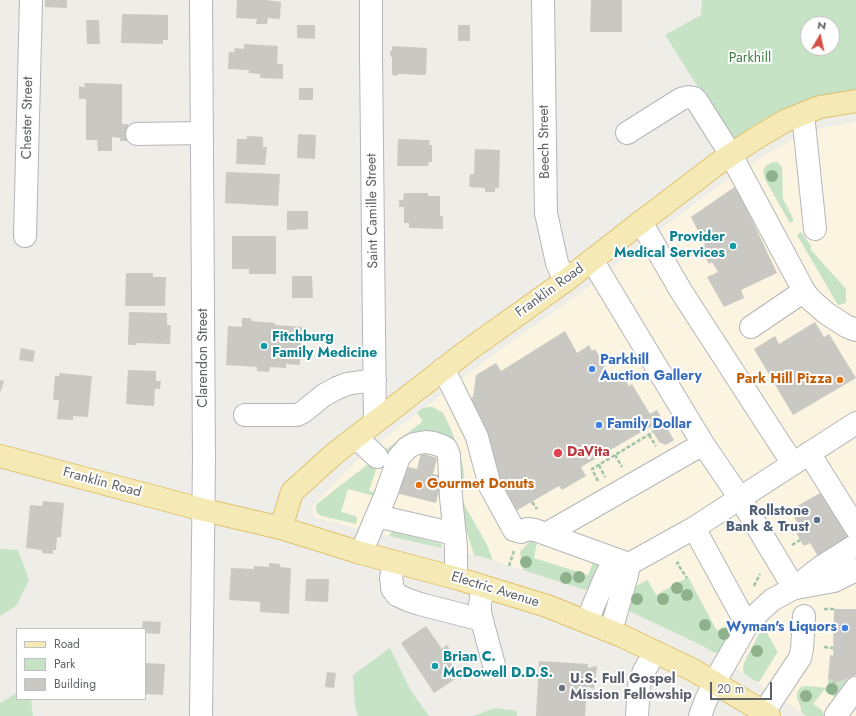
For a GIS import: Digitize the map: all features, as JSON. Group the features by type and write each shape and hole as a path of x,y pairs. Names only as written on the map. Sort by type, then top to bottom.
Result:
{"main road":[{"name":"Franklin Road","path":"281,528 292,492 334,454 443,369 565,281 718,164 753,140 779,125 803,114 820,107 856,101"},
{"name":"Franklin Road","path":"0,456 204,510"},
{"name":"Electric Avenue","path":"204,510 281,528 361,553 456,578 547,606 611,631 693,670 766,714"}],"street":[{"name":"Chester Street","path":"25,236 31,0"},
{"name":"Clarendon Street","path":"200,716 204,510 201,0"},
{"name":"Saint Camille Street","path":"371,0 375,421"},
{"name":"Beech Street","path":"543,0 546,213 557,263 565,281"},
{"path":"626,133 680,99 688,97 694,98 731,155 804,291 810,299 826,313 846,326 856,330"},
{"path":"803,114 814,229"},
{"path":"137,134 202,133"},
{"path":"641,222 681,291 801,459 856,528"},
{"path":"592,260 703,444 740,498 794,588"},
{"path":"751,327 804,291"},
{"path":"443,369 477,437 490,486 514,530 520,532 527,529 532,529 629,564"},
{"path":"245,416 297,415 324,395 337,388 347,384 375,380"},
{"path":"587,622 608,572 620,565 629,564 694,528 856,423"},
{"path":"356,437 377,456"},
{"path":"361,553 386,494 399,457 407,448 414,444 426,442 433,443 442,446 448,451 450,459 451,497 455,534 456,578"},
{"path":"546,534 703,444"},
{"path":"377,516 455,534"},
{"path":"694,528 743,619"},
{"path":"794,588 821,567 856,545"},
{"path":"700,716 743,619 759,612 772,600 794,588 834,571 856,558"},
{"path":"394,562 392,588 397,595 420,604 482,620"},
{"path":"611,631 629,564"},
{"path":"794,588 834,581 856,570"},
{"path":"483,587 480,613 494,666"},
{"path":"766,714 800,658 804,616"},
{"path":"637,716 639,686 644,671 655,652"}],"path":[{"path":"592,484 598,481 592,469 653,432"},
{"path":"743,619 772,552"}],"shaded area":[{"path":"856,122 856,716 806,716 703,646 581,588 493,560 445,547 370,532 314,517 312,507 359,458 486,360 579,294 678,216 724,182 789,141 821,128"}],"green space":[{"name":"Parkhill","path":"702,0 856,0 856,101 738,150 665,35 701,15"},
{"path":"777,162 782,167 783,199 794,220 790,223 764,176 763,171 766,166"},
{"path":"801,232 811,246 811,250 846,289 846,303 838,305 797,235"},
{"path":"433,407 443,413 450,427 460,453 463,467 464,474 462,496 465,506 486,543 493,560 474,555 461,513 451,448 396,456 383,452 422,422 417,413 423,408"},
{"path":"374,464 377,466 369,491 376,493 374,496 348,489 341,512 356,516 356,524 322,516 317,513 316,505 318,503 367,465"},
{"path":"392,532 438,543 441,544 442,548 389,536"},
{"path":"533,539 537,542 534,558 588,575 593,563 595,561 599,562 591,587 585,590 523,570 520,552"},
{"path":"0,549 18,550 29,580 16,606 0,616"},
{"path":"688,577 717,631 729,624 733,626 733,635 722,652 714,653 703,646 631,612 627,605 631,589 647,580 656,595"},
{"path":"765,629 777,653 759,682 757,682 744,674 743,668 758,635"},
{"path":"390,648 411,691 429,716 358,716 355,706 353,675"},
{"path":"849,678 838,699 824,690 813,704 822,710 825,716 806,716 801,712 797,692 801,687 828,688 828,679 833,680 833,685"},
{"path":"16,694 16,700 31,700 33,716 0,716 0,703"},
{"path":"495,708 517,711 517,716 473,716"}],"building":[{"path":"45,0 67,0 67,8 45,7"},
{"path":"237,0 266,0 281,2 280,19 268,18 267,24 256,24 257,19 236,18"},
{"path":"591,0 622,0 622,32 590,32"},
{"path":"122,14 168,15 168,40 163,40 163,44 121,43"},
{"path":"86,20 99,20 100,44 87,44"},
{"path":"297,25 315,25 315,39 297,38"},
{"path":"458,25 470,25 470,41 458,41"},
{"path":"244,44 278,46 277,64 283,64 283,79 260,78 260,74 248,73 249,70 228,69 229,52 234,52 235,48 244,49"},
{"path":"392,46 427,48 426,75 393,75 392,58 390,54"},
{"path":"84,83 122,84 122,124 128,124 128,141 120,141 120,138 112,137 112,151 98,151 97,140 86,140 86,99 79,99 79,86 85,87"},
{"path":"299,88 313,88 313,100 299,100"},
{"path":"298,134 316,135 315,159 297,158"},
{"path":"247,136 263,137 263,147 267,147 265,165 236,164 237,139 247,139"},
{"path":"398,139 430,140 429,145 432,145 432,162 429,162 428,166 397,166"},
{"path":"475,149 500,150 499,188 495,188 495,192 485,192 485,188 469,187 470,174 474,174"},
{"path":"226,172 280,174 278,206 225,203"},
{"name":"Provider Medical Services","path":"736,186 777,273 741,290 744,298 724,307 707,277 718,272 712,262 709,264 700,248 705,245 691,217"},
{"path":"404,193 428,193 428,196 440,196 440,216 443,216 443,229 409,228 409,223 404,223 404,207 399,207 399,200 403,200"},
{"path":"287,211 308,211 308,229 287,230"},
{"path":"232,236 276,236 276,274 249,274 249,269 232,269"},
{"path":"126,273 153,273 153,277 166,277 165,306 125,306"},
{"path":"292,276 312,276 313,298 292,298"},
{"path":"129,312 167,313 167,325 171,325 170,344 128,344"},
{"name":"Fitchburg Family Medicine","path":"242,318 251,318 251,321 275,323 275,325 302,327 300,365 286,364 286,368 270,367 269,372 257,371 257,367 226,365 228,326 242,327"},
{"path":"815,322 824,337 829,334 856,378 793,415 754,349 775,336 779,344"},
{"path":"565,331 577,353 589,345 592,351 595,349 612,378 621,372 629,386 632,384 650,414 657,410 674,440 666,445 659,442 650,427 581,467 586,476 562,490 559,486 514,512 497,483 464,403 473,397 476,375 496,363 501,371"},
{"path":"21,348 35,351 33,362 19,360"},
{"path":"128,370 156,371 156,381 161,381 160,389 155,389 154,406 126,404"},
{"path":"60,373 92,376 88,417 73,416 73,420 57,419 59,400 53,400 55,376 59,376"},
{"path":"0,380 4,381 0,393"},
{"name":"Gourmet Donuts","path":"421,453 437,458 433,474 443,476 436,503 396,493 403,466 417,469"},
{"name":"Rollstone Bank & Trust","path":"822,492 852,542 820,560 810,543 804,546 800,540 796,532 801,529 790,510"},
{"path":"43,501 64,503 61,537 57,537 56,550 53,550 53,554 42,553 42,550 26,548 30,505 42,506"},
{"path":"269,563 280,564 280,567 291,568 289,614 260,612 260,602 229,600 231,568 254,569 254,566 269,567"},
{"path":"306,579 329,579 328,602 305,601"},
{"name":"Wyman's Liquors","path":"834,609 856,609 856,675 832,685 833,680 828,679 830,655 833,656"},
{"path":"143,621 161,622 160,634 146,633 146,628 142,628"},
{"name":"Brian C. McDowell D.D.S.","path":"426,626 442,649 447,645 453,653 447,657 460,676 434,693 401,643"},
{"name":"U.S. Full Gospel Mission Fellowship","path":"539,661 588,664 588,668 597,666 594,689 587,686 585,716 536,716"},
{"path":"146,663 165,664 163,695 146,694"},
{"path":"327,672 336,673 334,688 325,687"}],"place":[{"name":"Provider Medical Services","path":"733,246"},
{"name":"Fitchburg Family Medicine","path":"264,346"},
{"name":"Parkhill Auction Gallery","path":"592,369"},
{"name":"Park Hill Pizza","path":"840,380"},
{"name":"Family Dollar","path":"599,425"},
{"name":"DaVita","path":"558,453"},
{"name":"Gourmet Donuts","path":"419,485"},
{"name":"Rollstone Bank & Trust","path":"817,520"},
{"name":"Wyman's Liquors","path":"845,628"},
{"name":"Brian C. McDowell D.D.S.","path":"435,666"},
{"name":"U.S. Full Gospel Mission Fellowship","path":"562,688"}]}
